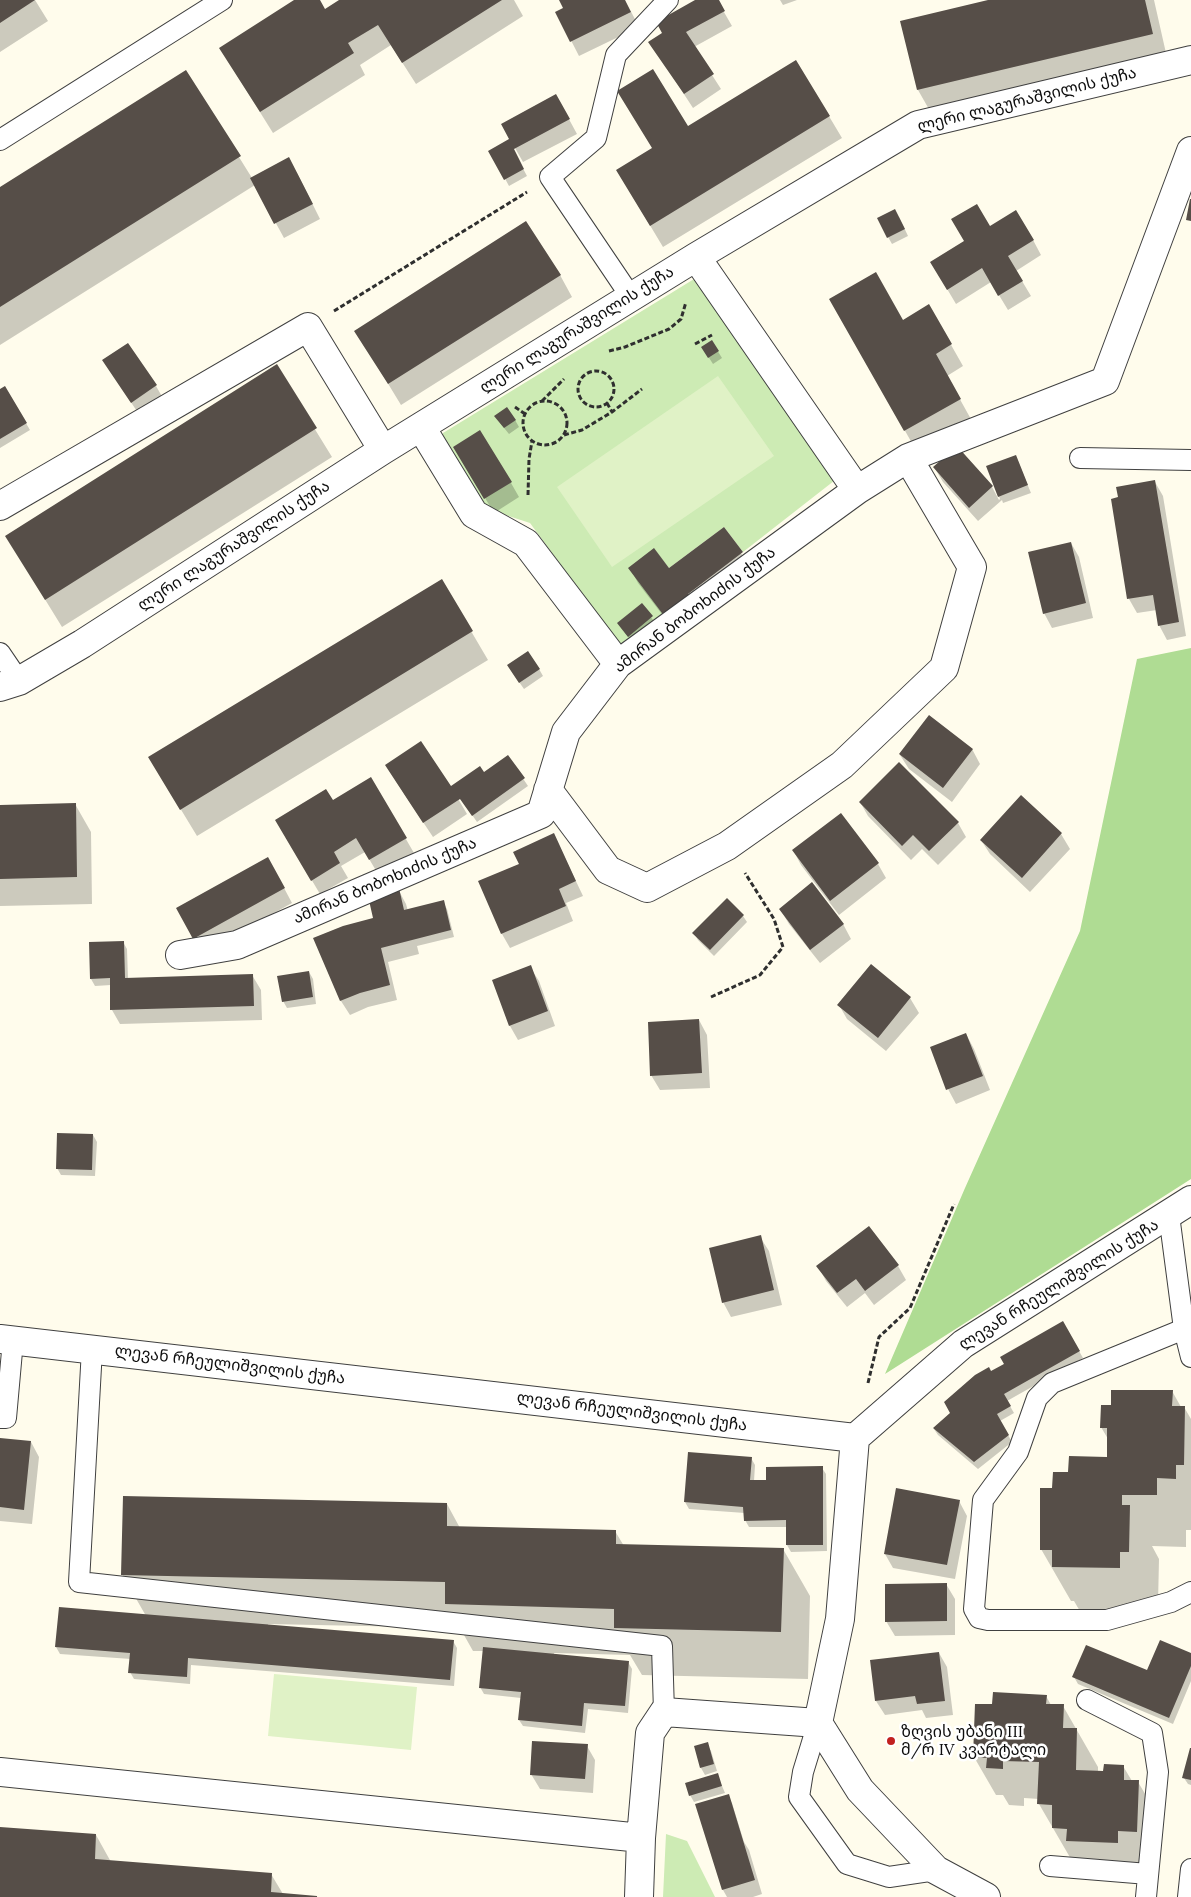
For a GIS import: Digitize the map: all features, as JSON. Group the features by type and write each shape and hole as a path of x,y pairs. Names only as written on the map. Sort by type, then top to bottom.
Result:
{"street":[{"name":"ლერი ლაგურაშვილის ქუჩა","path":"9,684 82,644 383,450 630,297 918,124 1191,60"},
{"name":"ამირან ბობოხიძის ქუჩა","path":"180,955 237,945 541,814 566,732 618,664 857,490 908,458 1105,381 1191,151"},
{"path":"696,257 857,490"},
{"path":"0,506 308,327 383,450"},
{"path":"421,427 474,514 526,543 618,664"},
{"path":"548,790 608,870 647,888 727,846 842,765 944,668 972,567 908,458"},
{"name":"ლევან რჩეულიშვილის ქუჩა","path":"7,1339 855,1438 963,1344 1180,1208"},
{"path":"855,1438 840,1619 818,1723 860,1790 936,1870 986,1897"},
{"path":"639,1897 641,1838 650,1733 664,1712 818,1723"},
{"path":"0,1772 641,1838"}],"lane":[{"path":"0,140 222,0"},
{"path":"630,297 550,177 596,138 616,55 668,0"},
{"path":"1080,458 1191,460"},
{"path":"0,653 9,684"},
{"path":"1180,1208 1184,1329 1191,1357"},
{"path":"1184,1329 1052,1383 1037,1398 1018,1452 983,1500 974,1609 979,1618 988,1620 1107,1620 1171,1602 1191,1592"},
{"path":"0,1418 6,1418 7,1339"},
{"path":"92,1349 79,1582 662,1646 664,1712"},
{"path":"1087,1700 1152,1733 1158,1772 1146,1897"},
{"path":"818,1723 803,1772 799,1797 847,1864 888,1877 936,1870"},
{"path":"1050,1866 1148,1874"},
{"path":"1188,1897 1191,1869"}],"path":[{"path":"308,327 550,177"},
{"path":"607,351 625,347 669,329 682,319 686,304 684,295"},
{"path":"582,369 584,374"},
{"path":"601,371 611,377 615,388 611,400 607,403 602,406 591,406 582,400 578,389 584,374 601,371"},
{"path":"567,376 542,401 529,408 522,421 523,429 532,441 545,445 552,444 563,435 582,430 612,412 642,389"},
{"path":"542,401 556,404 562,409 567,422 563,435"},
{"path":"607,403 612,412"},
{"path":"528,495 529,459 532,441"},
{"path":"711,997 760,975 783,947 774,919 727,846"},
{"path":"855,1438 879,1337 910,1308 954,1204"}],"green space":[{"path":"699,276 839,477 743,552 724,527 669,568 654,549 664,615 628,645 619,644 530,523 487,509 443,444 443,433"},
{"path":"718,376 774,456 612,567 557,487"},
{"path":"1191,648 1191,1179 885,1374 965,1188 1080,931 1137,659"},
{"path":"274,1674 417,1687 411,1750 268,1736"},
{"path":"666,1834 687,1841 715,1897 663,1897"}],"building":[{"path":"0,0 35,0 0,23"},
{"path":"294,0 320,0 325,9 339,0 502,0 402,63 378,25 348,43 354,53 260,112 219,48"},
{"path":"559,0 625,0 631,12 570,42 555,12 563,8"},
{"path":"695,0 719,0 725,11 686,32 714,74 684,94 648,42 662,33 656,22"},
{"path":"988,0 1145,0 1153,34 917,90 900,21"},
{"path":"796,60 830,116 650,226 616,170 652,148 617,91 653,69 688,126"},
{"path":"186,70 241,156 0,307 0,187"},
{"path":"556,94 570,119 514,149 524,169 504,180 488,151 509,139 501,124"},
{"path":"289,157 313,204 274,224 250,178"},
{"path":"1191,199 1191,221 1186,220"},
{"path":"977,204 990,226 1016,210 1034,240 1008,256 1023,281 998,296 982,268 947,290 930,262 964,241 951,219"},
{"path":"895,209 905,229 887,238 877,218"},
{"path":"526,221 561,275 388,384 354,331"},
{"path":"876,272 903,320 929,304 952,344 936,354 961,399 904,431 829,299"},
{"path":"712,340 719,351 708,358 701,347"},
{"path":"128,343 157,385 131,403 102,360"},
{"path":"277,364 317,428 45,600 5,536"},
{"path":"5,386 27,423 0,439 0,389"},
{"path":"507,407 516,420 504,428 494,416"},
{"path":"480,430 512,482 484,499 453,447"},
{"path":"957,446 993,486 969,508 933,467"},
{"path":"1016,455 1028,485 998,497 986,466"},
{"path":"1155,480 1179,622 1158,626 1153,595 1127,599 1111,499 1118,497 1116,487"},
{"path":"724,527 743,552 688,594 691,597 665,617 628,568 654,548 669,568"},
{"path":"1071,542 1086,603 1043,614 1028,552"},
{"path":"442,579 473,631 180,810 148,757"},
{"path":"642,603 653,616 628,637 617,623"},
{"path":"528,651 540,669 519,683 507,665"},
{"path":"929,715 973,749 943,788 899,754"},
{"path":"421,741 451,786 480,766 484,772 508,755 525,778 472,816 460,799 423,823 385,765"},
{"path":"899,762 959,822 929,851 913,835 902,846 859,802"},
{"path":"371,777 407,838 369,860 356,838 334,852 340,863 311,881 275,820 326,789 333,800"},
{"path":"1021,795 1062,833 1022,878 980,840"},
{"path":"76,803 77,877 0,879 0,805"},
{"path":"841,813 879,863 830,901 792,850"},
{"path":"554,833 576,881 559,889 566,906 501,934 478,881 519,864 513,852"},
{"path":"268,857 285,888 193,939 176,908"},
{"path":"812,882 844,924 810,950 779,909"},
{"path":"399,888 404,910 444,900 451,930 381,948 390,985 360,993 340,1001 313,938 343,926 373,918 368,896"},
{"path":"727,898 744,915 710,950 692,933"},
{"path":"124,941 125,978 253,974 254,1006 110,1010 110,978 90,979 89,942"},
{"path":"871,964 911,997 878,1038 837,1005"},
{"path":"531,965 548,1011 509,1026 492,980"},
{"path":"309,971 313,997 282,1002 277,976"},
{"path":"699,1019 702,1073 650,1076 648,1022"},
{"path":"966,1033 983,1076 946,1090 930,1047"},
{"path":"57,1133 93,1134 92,1170 56,1169"},
{"path":"869,1226 899,1265 865,1291 856,1279 837,1293 816,1266"},
{"path":"761,1235 774,1290 722,1303 709,1248"},
{"path":"1063,1321 1080,1351 1004,1394 1011,1406 997,1414 1009,1435 974,1462 933,1428 950,1413 944,1402 975,1375 989,1367 991,1371 1004,1364 1000,1357"},
{"path":"1111,1390 1173,1390 1172,1406 1185,1406 1184,1465 1176,1465 1176,1479 1157,1478 1157,1495 1122,1495 1122,1505 1130,1505 1129,1552 1120,1552 1120,1568 1052,1567 1052,1550 1040,1550 1040,1488 1052,1488 1053,1472 1068,1472 1069,1456 1107,1457 1107,1428 1100,1428 1101,1405 1111,1405"},
{"path":"0,1438 31,1441 24,1510 0,1507"},
{"path":"688,1452 752,1457 750,1480 766,1480 766,1467 823,1466 823,1545 786,1545 786,1520 744,1521 743,1507 684,1502"},
{"path":"896,1488 960,1500 947,1565 884,1554"},
{"path":"123,1496 447,1503 447,1526 616,1530 616,1544 784,1548 781,1632 614,1628 614,1609 445,1604 445,1582 121,1575"},
{"path":"947,1583 947,1621 885,1622 885,1584"},
{"path":"59,1607 454,1640 450,1680 188,1658 187,1677 128,1673 130,1653 55,1647"},
{"path":"1160,1640 1191,1653 1191,1666 1169,1718 1072,1677 1086,1645 1147,1670"},
{"path":"483,1647 629,1661 625,1706 584,1703 582,1726 518,1720 521,1692 479,1688"},
{"path":"939,1652 945,1701 917,1704 915,1696 875,1701 870,1660"},
{"path":"993,1692 1047,1695 1046,1704 1064,1704 1063,1728 1077,1728 1076,1770 1103,1771 1104,1764 1124,1765 1124,1780 1139,1780 1137,1832 1118,1831 1118,1843 1066,1841 1067,1829 1052,1828 1052,1805 1037,1804 1039,1762 1003,1761 1003,1769 986,1768 987,1758 973,1757 975,1704 992,1704"},
{"path":"532,1741 588,1744 585,1779 530,1775"},
{"path":"708,1742 714,1764 700,1768 694,1746"},
{"path":"1191,1748 1191,1780 1182,1778"},
{"path":"718,1773 722,1786 689,1796 685,1783"},
{"path":"729,1794 755,1880 722,1890 695,1804"},
{"path":"0,1827 96,1834 95,1859 272,1873 271,1892 317,1897 0,1897"}],"place":[{"name":"ზღვის უბანი III მ/რ IV კვარტალი","path":"891,1741"}]}
